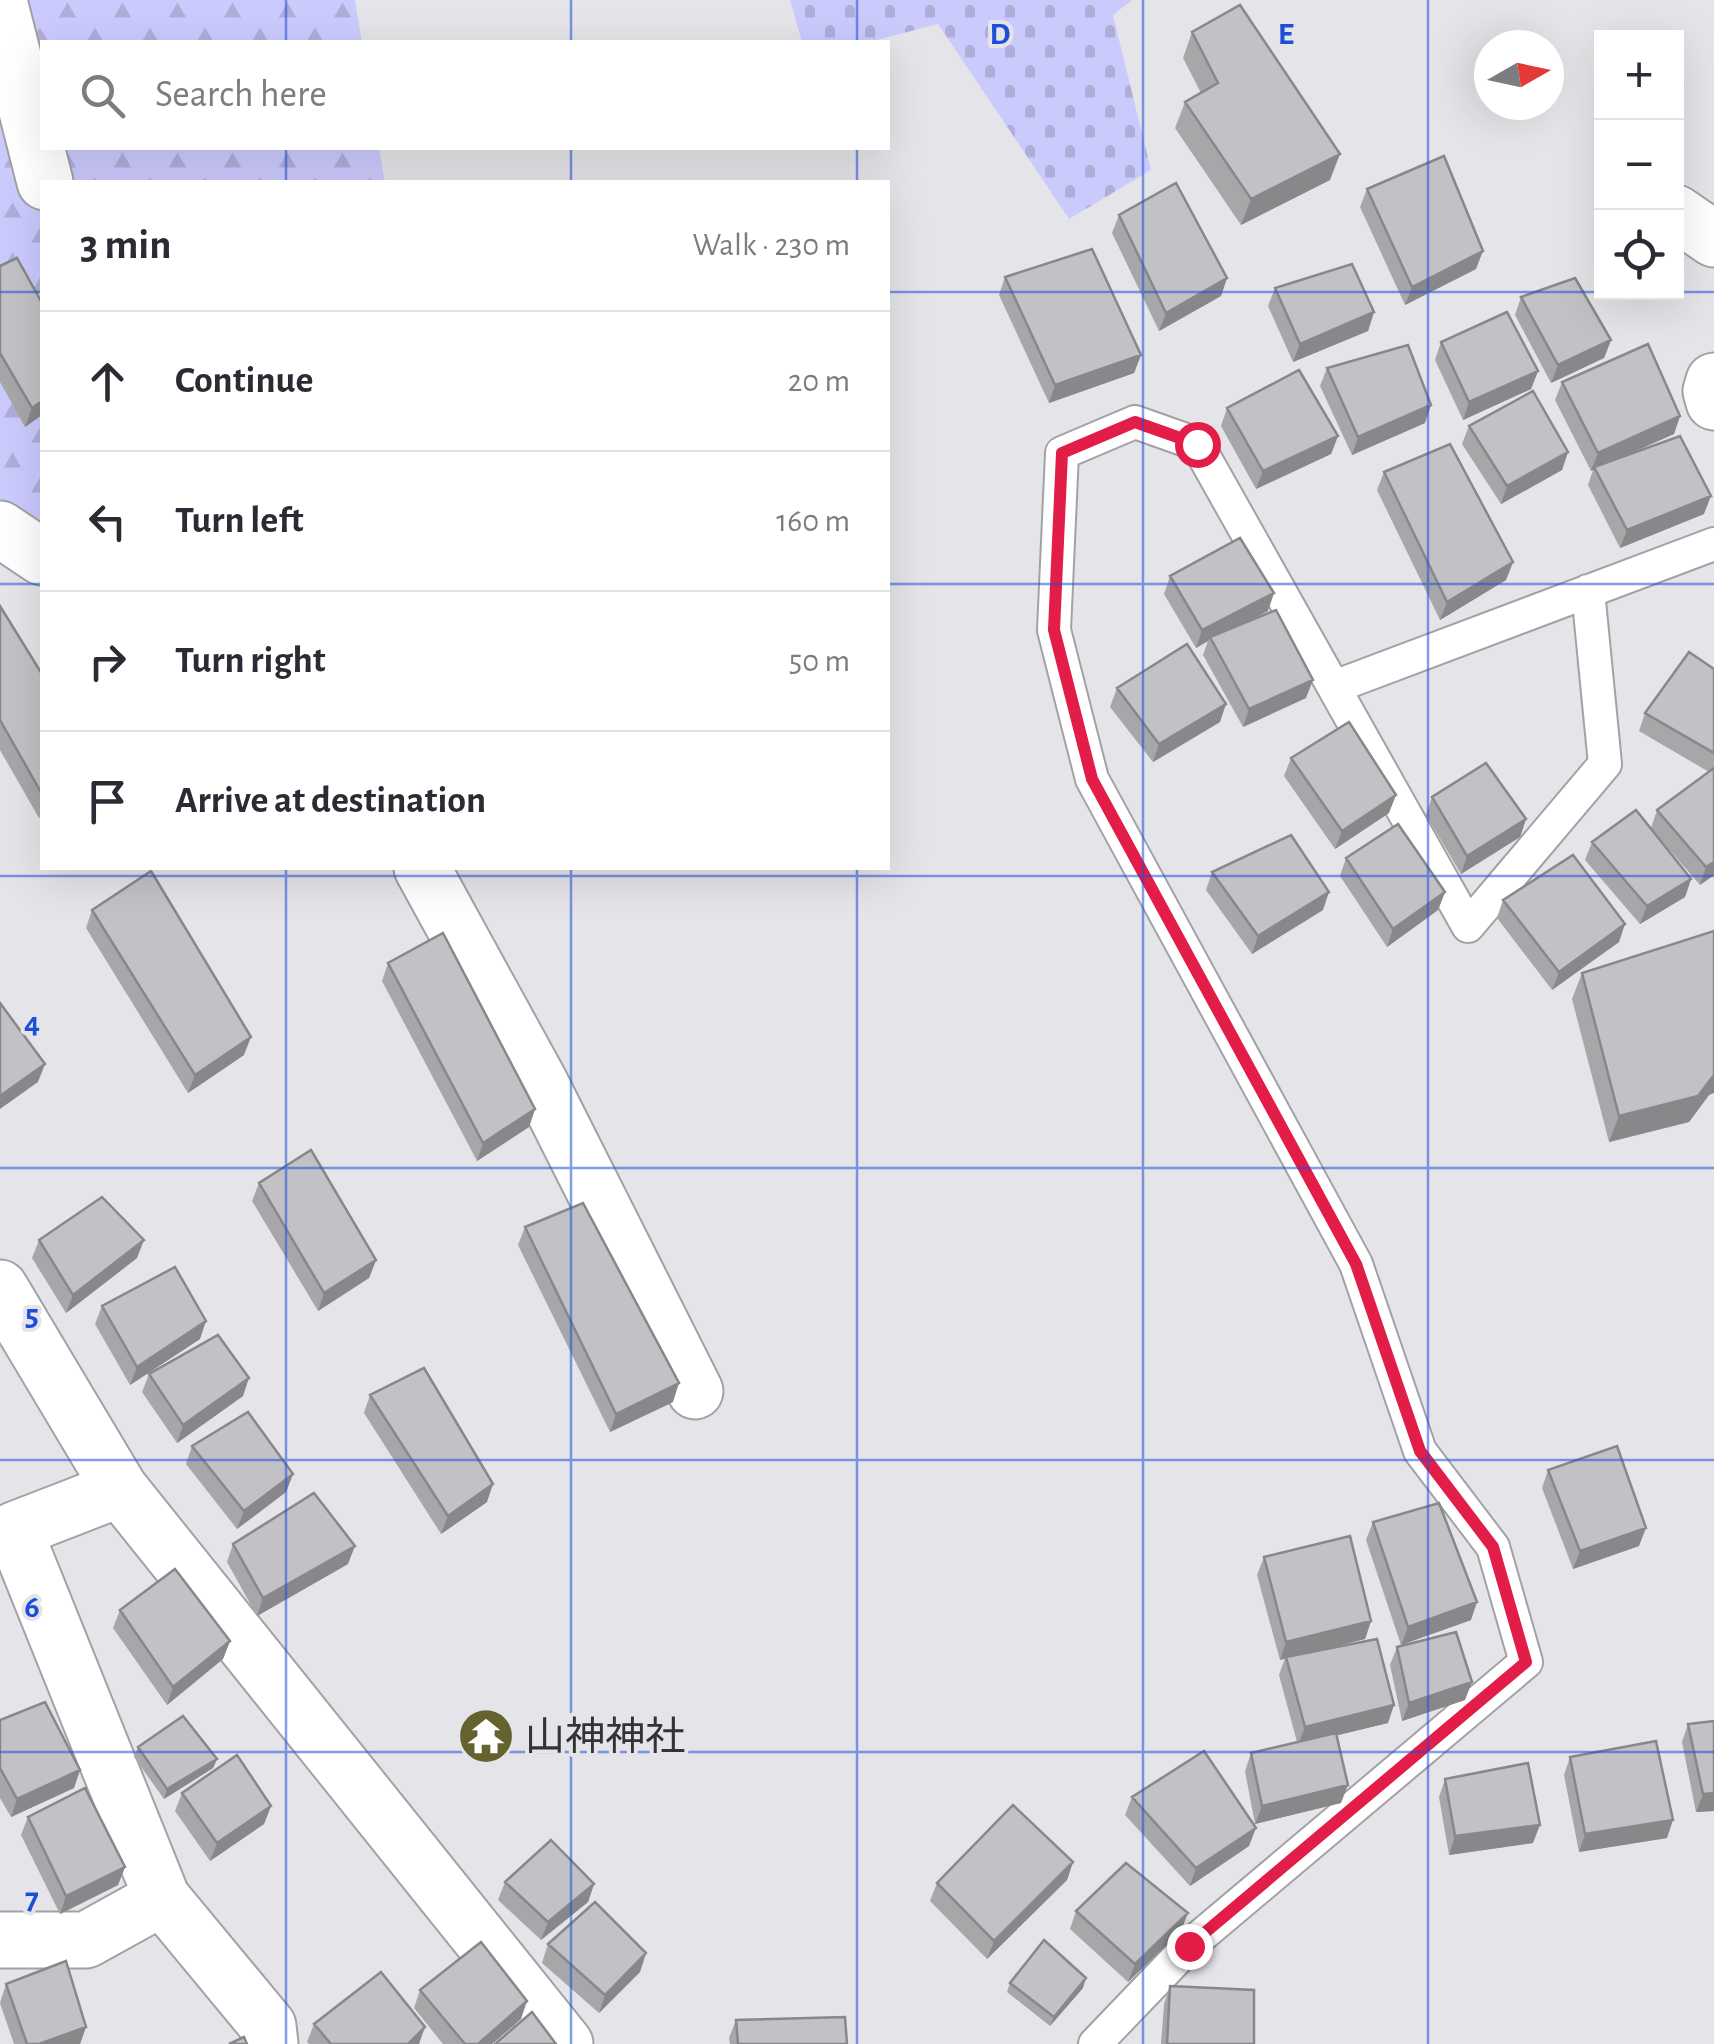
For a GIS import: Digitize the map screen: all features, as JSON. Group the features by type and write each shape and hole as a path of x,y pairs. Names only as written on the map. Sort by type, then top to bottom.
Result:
{"street":[{"path":"0,4 44,180"},
{"path":"1684,218 1714,239"},
{"path":"1714,381 1714,402"},
{"path":"0,529 40,555"},
{"path":"423,870 540,1083 696,1391"},
{"path":"0,1288 120,1489 565,2044"},
{"path":"120,1489 14,1530 162,1898 268,2026 270,2044"},
{"path":"0,1940 86,1940 162,1898"}],"lane":[{"path":"1095,2044 1189,1946 1526,1662 1493,1547 1420,1451 1356,1264 1092,779 1054,630 1062,453 1135,422 1197,444 1468,926 1605,764 1588,592"},
{"path":"1334,687 1714,544"}],"green space":[{"path":"0,0 355,0 362,40 40,40 40,150 379,150 385,180 40,180 40,562 0,509"},
{"path":"790,0 1132,0 1113,15 1151,170 1069,219 938,24 877,40 801,40"}],"building":[{"path":"1240,5 1340,154 1251,199 1185,102 1218,83 1192,32"},
{"path":"1444,156 1483,251 1412,287 1367,189"},
{"path":"1176,183 1227,278 1166,313 1119,215"},
{"path":"1092,249 1141,355 1055,385 1005,277"},
{"path":"17,258 40,299 40,402 32,408 0,353 0,266"},
{"path":"1352,264 1374,312 1300,344 1275,288"},
{"path":"1575,278 1611,340 1558,365 1521,297"},
{"path":"1507,312 1538,371 1469,402 1441,342"},
{"path":"1648,344 1680,416 1598,453 1562,382"},
{"path":"1408,345 1431,405 1358,437 1327,368"},
{"path":"1299,370 1338,436 1263,471 1227,408"},
{"path":"1533,391 1568,452 1507,486 1469,426"},
{"path":"1680,436 1711,496 1627,530 1594,467"},
{"path":"1450,444 1513,562 1447,602 1384,472"},
{"path":"1240,538 1274,593 1202,630 1170,576"},
{"path":"0,606 40,671 40,790 0,720"},
{"path":"1276,610 1313,680 1249,709 1210,637"},
{"path":"1187,644 1226,704 1159,744 1117,688"},
{"path":"1689,652 1714,669 1714,753 1645,713"},
{"path":"1349,722 1396,795 1342,831 1291,758"},
{"path":"1486,763 1526,819 1467,856 1432,797"},
{"path":"1714,768 1714,862 1706,867 1657,810"},
{"path":"1636,810 1691,879 1647,906 1592,842"},
{"path":"1398,824 1445,892 1393,929 1346,858"},
{"path":"1291,835 1329,892 1258,936 1212,872"},
{"path":"1573,855 1625,924 1559,972 1503,900"},
{"path":"151,871 251,1037 195,1075 92,910"},
{"path":"1714,931 1714,1075 1698,1096 1619,1116 1582,973"},
{"path":"443,933 535,1109 483,1143 388,963"},
{"path":"0,1003 45,1064 0,1096"},
{"path":"311,1150 376,1260 324,1293 259,1183"},
{"path":"102,1197 144,1240 73,1295 39,1240"},
{"path":"583,1203 679,1383 616,1414 525,1227"},
{"path":"175,1267 206,1321 137,1367 102,1306"},
{"path":"218,1335 249,1378 183,1425 149,1374"},
{"path":"424,1368 493,1484 448,1516 370,1395"},
{"path":"248,1412 293,1474 244,1511 192,1446"},
{"path":"1617,1446 1646,1528 1580,1551 1548,1470"},
{"path":"314,1493 355,1546 263,1598 233,1544"},
{"path":"1439,1503 1477,1602 1408,1627 1373,1522"},
{"path":"1350,1536 1371,1621 1286,1642 1264,1557"},
{"path":"175,1569 230,1641 173,1687 120,1610"},
{"path":"1456,1632 1472,1682 1409,1703 1397,1647"},
{"path":"1377,1639 1394,1705 1305,1727 1286,1657"},
{"path":"45,1702 80,1770 17,1799 0,1768 0,1720"},
{"path":"183,1716 217,1759 167,1789 138,1747"},
{"path":"1714,1721 1714,1793 1703,1794 1688,1724"},
{"path":"1336,1733 1348,1785 1262,1806 1251,1753"},
{"path":"1656,1741 1673,1820 1585,1834 1570,1757"},
{"path":"1204,1751 1256,1828 1196,1868 1132,1797"},
{"path":"237,1755 271,1806 217,1843 182,1793"},
{"path":"1528,1763 1540,1825 1455,1836 1445,1779"},
{"path":"85,1788 125,1867 66,1896 28,1817"},
{"path":"1013,1805 1073,1862 994,1941 937,1883"},
{"path":"551,1840 594,1884 548,1922 505,1882"},
{"path":"1126,1863 1188,1913 1135,1964 1076,1911"},
{"path":"595,1902 646,1953 605,1995 548,1944"},
{"path":"1044,1940 1086,1978 1054,2017 1010,1983"},
{"path":"481,1942 527,2001 478,2044 465,2044 420,1990"},
{"path":"66,1961 86,2027 39,2044 27,2044 6,1984"},
{"path":"381,1972 425,2027 408,2044 331,2044 314,2024"},
{"path":"1170,1986 1254,1990 1254,2044 1167,2044"},
{"path":"532,2012 556,2044 495,2044"},
{"path":"845,2017 847,2044 738,2044 736,2020"},
{"path":"244,2037 247,2044 229,2044"}],"place":[{"name":"山神神社","path":"486,1736"}],"route":[{"path":"1189,1946 1526,1662 1493,1547 1420,1451 1356,1264 1092,779 1054,630 1062,453 1135,422 1197,444"}]}
